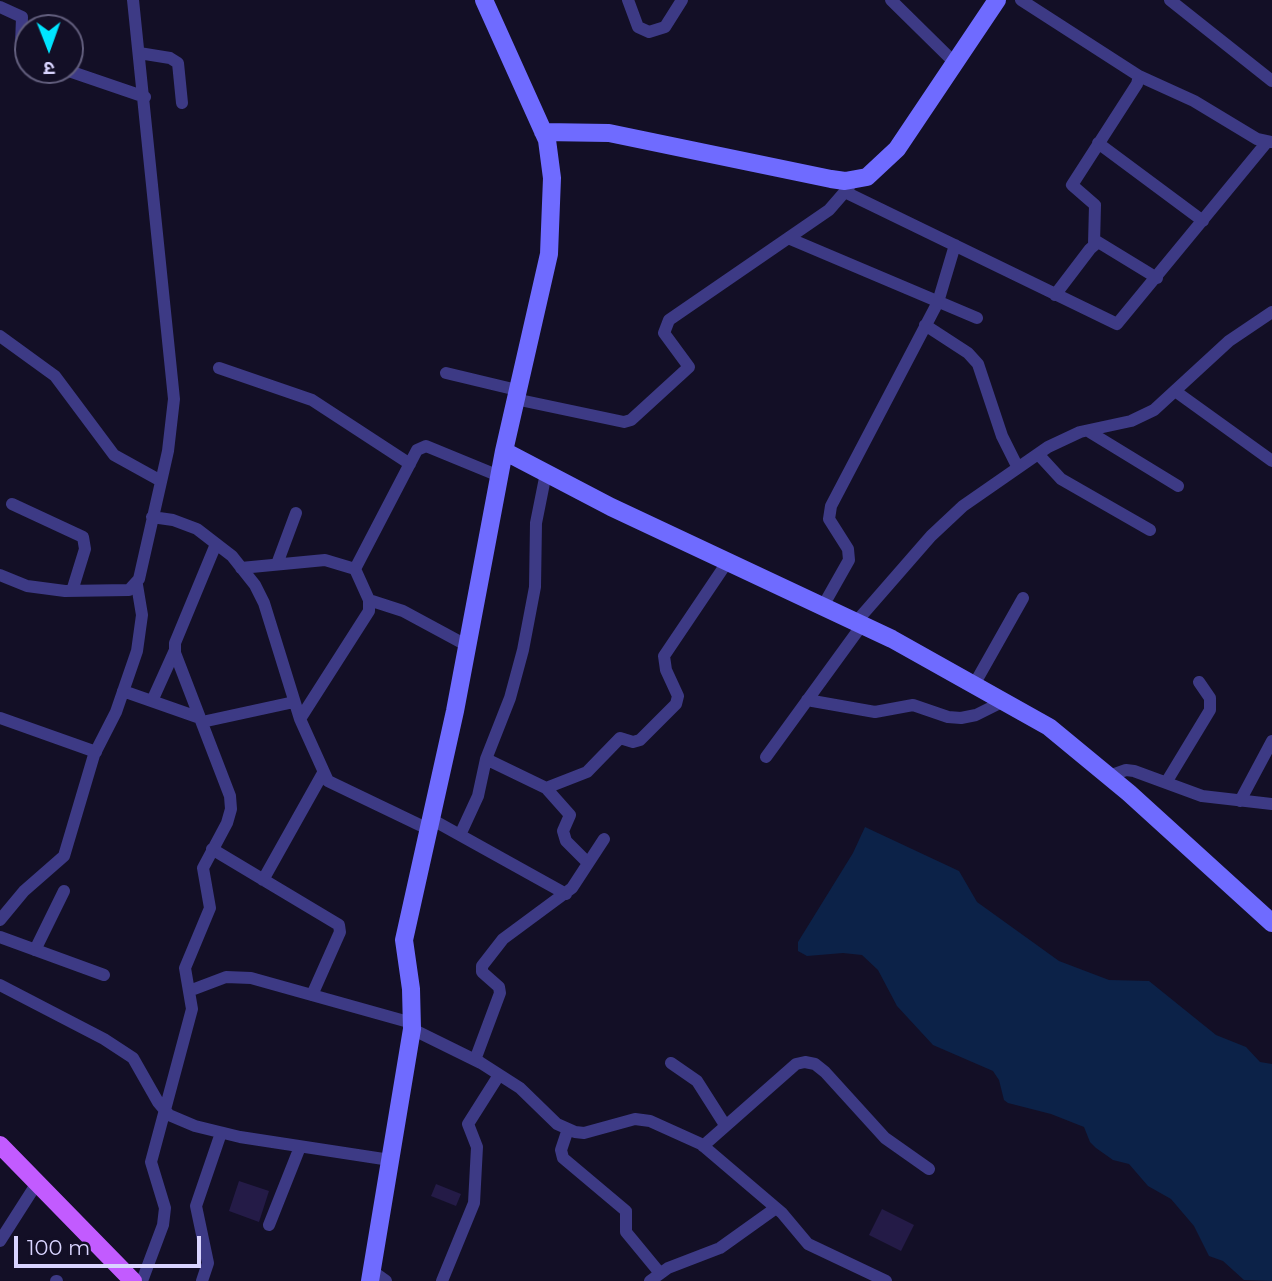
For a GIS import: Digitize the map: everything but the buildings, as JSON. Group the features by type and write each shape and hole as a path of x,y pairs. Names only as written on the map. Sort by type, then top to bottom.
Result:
{"main road":[{"path":"376,1278 390,1160 412,1026 404,940 516,394 549,254 552,178 544,132 485,0"},
{"path":"544,132 608,133 849,186 887,162 997,0"},
{"path":"504,452 859,623 975,683 1049,727 1109,776 1272,923"},
{"path":"1,1148 133,1281"}],"street":[{"path":"1,916 24,891 64,856 96,752 137,651 142,615 136,585 161,481 174,399 133,0"},
{"path":"628,0 638,27 649,32 666,27 682,0"},
{"path":"891,0 955,63"},
{"path":"446,373 624,422 631,420 689,367 664,333 669,320 829,210 849,186 955,245 1117,324 1270,142 1257,139 1194,101 1139,76 1021,0"},
{"path":"1170,0 1272,81"},
{"path":"0,6 16,14"},
{"path":"139,53 170,58 178,63 182,103"},
{"path":"84,76 145,97"},
{"path":"1055,295 1094,244 1096,205 1072,185 1137,84 1139,76"},
{"path":"1098,143 1203,221"},
{"path":"788,238 976,318"},
{"path":"1094,244 1104,244 1157,278"},
{"path":"823,606 849,559 848,549 829,515 937,302 955,245"},
{"path":"766,757 859,623 931,536 1013,459 1038,454 1088,431 1131,421 1154,410 1229,341 1272,312"},
{"path":"925,325 973,357 1013,459"},
{"path":"0,336 55,376 114,455 161,481"},
{"path":"219,368 312,400 410,464"},
{"path":"1175,391 1272,461"},
{"path":"1088,431 1178,486"},
{"path":"355,569 417,450 426,446 499,476"},
{"path":"1038,454 1061,479 1150,530"},
{"path":"460,835 478,796 486,759 510,698 523,650 534,587 536,523 547,473"},
{"path":"12,504 83,537 85,549 72,591"},
{"path":"277,564 296,513"},
{"path":"152,517 173,520 197,529 241,568 264,603 300,719 328,781 338,788 460,835 566,894"},
{"path":"152,701 175,650 176,635 216,544"},
{"path":"241,568 325,560 355,569 369,600 369,611 300,719"},
{"path":"546,788 587,772 620,738 633,742 640,740 676,705 678,696 666,670 664,656 728,561"},
{"path":"0,575 27,586 72,591 129,590 136,585"},
{"path":"975,683 1023,598"},
{"path":"369,600 403,611 466,645"},
{"path":"142,1281 163,1225 165,1208 151,1162 192,1009 185,968 210,908 203,868 227,823 230,796 175,650"},
{"path":"1167,781 1210,710 1210,698 1199,682"},
{"path":"123,691 201,720 294,702"},
{"path":"807,700 875,712 913,705 948,717 961,718 976,715 1004,701"},
{"path":"0,718 96,752"},
{"path":"1240,801 1272,741"},
{"path":"486,759 546,788 569,811 570,818 563,831 566,841 588,863"},
{"path":"1109,776 1126,770 1167,781 1202,796 1272,804"},
{"path":"263,880 323,773"},
{"path":"475,1060 500,993 499,987 482,972 482,966 503,939 566,894 604,839"},
{"path":"212,849 340,928 312,995"},
{"path":"35,950 64,891"},
{"path":"0,937 104,975"},
{"path":"189,991 238,976 312,995 412,1026 520,1088 557,1124 568,1129 584,1133 635,1119 650,1121 703,1146 776,1208 808,1244 886,1281"},
{"path":"0,985 104,1039 133,1058 169,1115 221,1133 390,1160"},
{"path":"703,1146 796,1064 806,1062 815,1064 825,1073 885,1138 929,1169"},
{"path":"671,1063 697,1081 725,1125"},
{"path":"442,1281 470,1219 477,1187 477,1147 468,1124 499,1075"},
{"path":"568,1129 561,1150 563,1158 626,1212 626,1232 654,1277 709,1254 776,1208"},
{"path":"202,1281 208,1263 196,1206 221,1133"},
{"path":"269,1225 300,1147"},
{"path":"0,1241 37,1183"}],"water":[{"path":"865,827 959,871 977,902 1059,961 1109,980 1149,981 1216,1035 1246,1047 1260,1062 1272,1064 1272,1281 1244,1280 1223,1261 1209,1256 1194,1226 1171,1199 1148,1186 1129,1164 1113,1160 1096,1148 1090,1142 1084,1127 1051,1114 1008,1103 1004,1100 999,1080 993,1071 933,1045 897,1006 878,970 862,955 843,953 807,956 798,951 798,942 853,853"}]}
